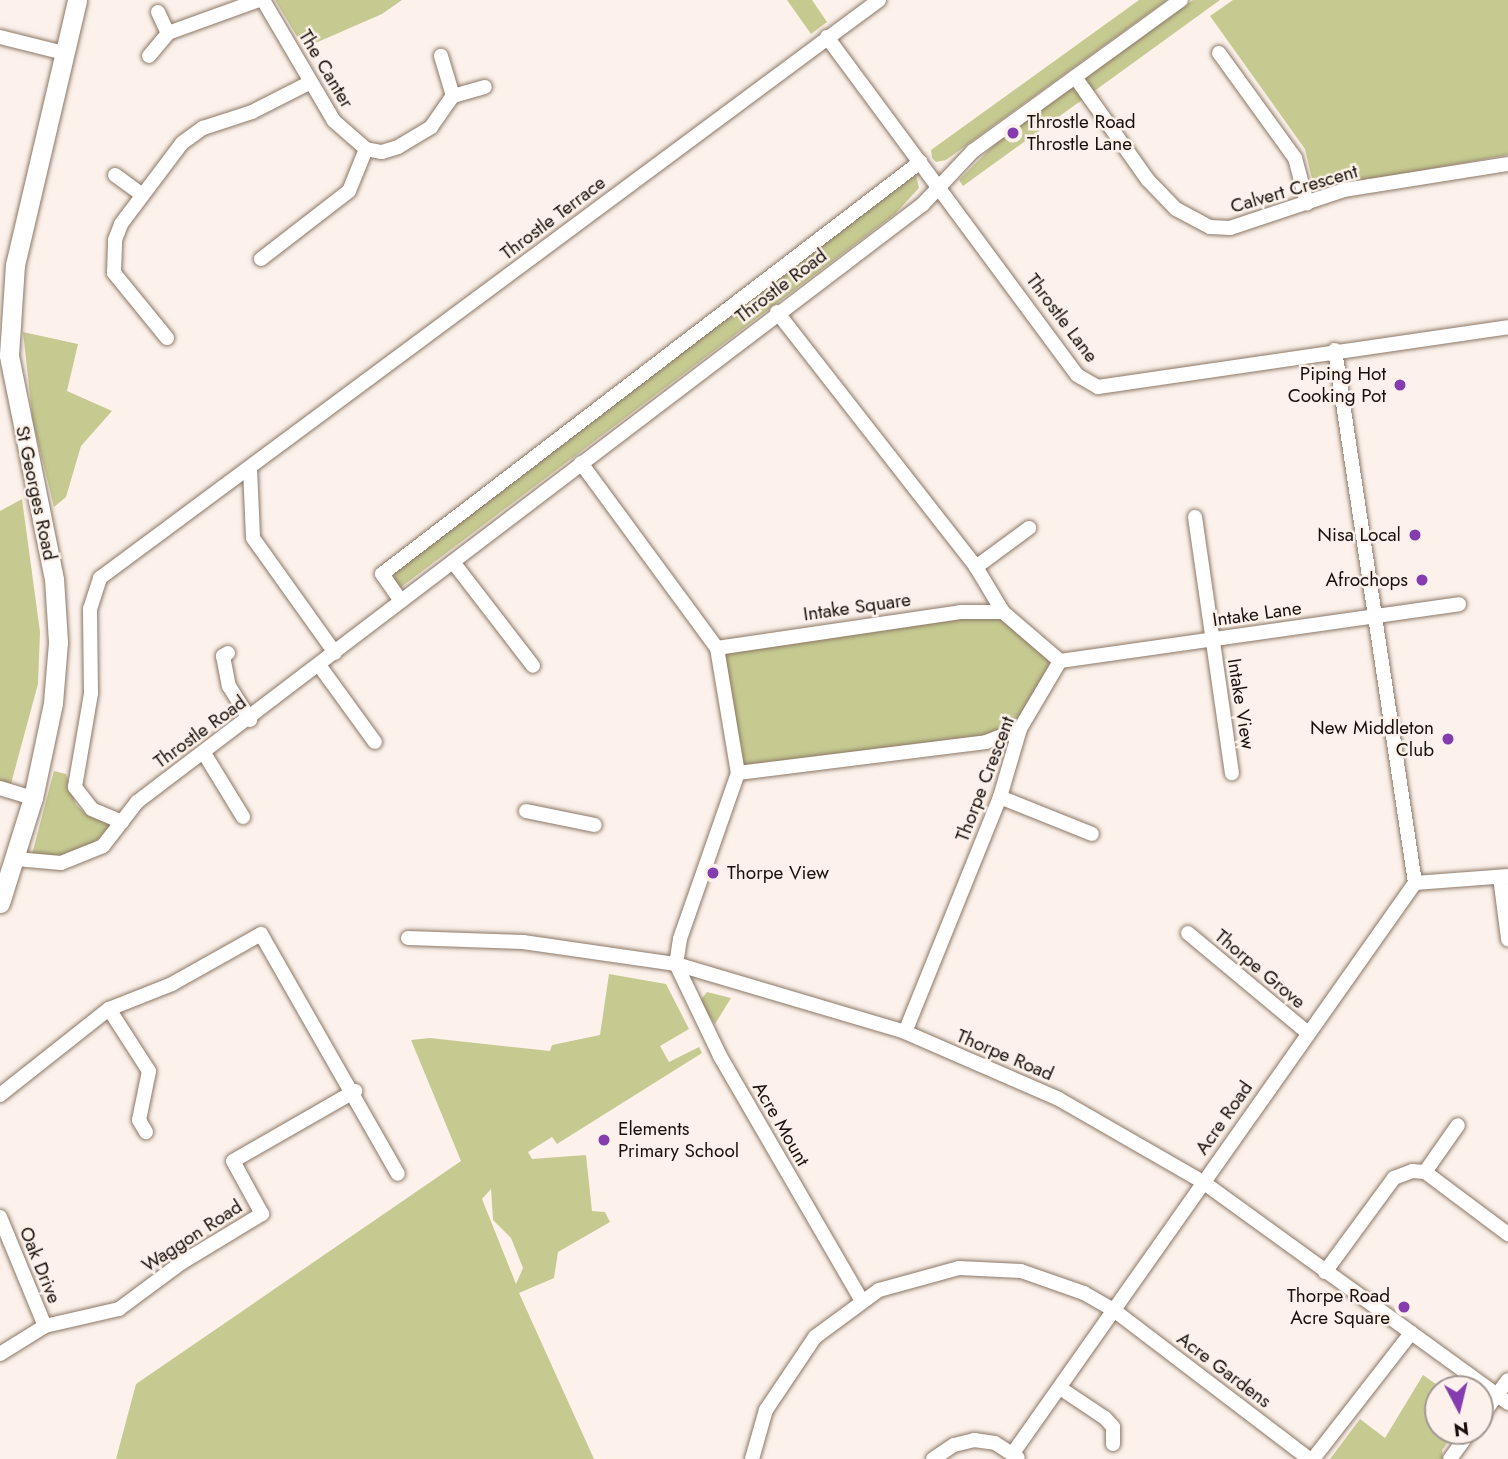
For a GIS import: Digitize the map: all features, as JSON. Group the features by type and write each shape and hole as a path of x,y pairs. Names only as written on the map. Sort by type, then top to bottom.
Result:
{"street":[{"name":"St Georges Road","path":"0,903 33,798 53,703 56,602 5,355 15,265 77,0"},
{"path":"149,56 168,33 261,0"},
{"name":"The Canter","path":"261,0 334,121 366,149"},
{"name":"Throstle Terrace","path":"122,822 92,809 75,787 91,693 92,592 100,578 879,0"},
{"name":"Throstle Road","path":"16,859 75,861 103,846 137,802 250,720 941,186 973,151 1181,0"},
{"path":"158,12 168,33"},
{"path":"0,37 64,54"},
{"name":"Throstle Lane","path":"827,37 941,186 1077,374 1098,387 1335,350 1508,327"},
{"path":"1219,53 1295,158 1307,202"},
{"path":"441,56 453,96"},
{"name":"Calvert Crescent","path":"1075,77 1149,180 1195,222 1230,228 1344,190 1508,164"},
{"path":"167,338 114,273 115,240 141,194 182,143 203,128 253,112 309,82"},
{"path":"261,259 349,191 366,149 382,152 417,137 431,127 453,96 485,87"},
{"name":"Throstle Road","path":"401,601 382,574 920,162"},
{"path":"116,175 141,194"},
{"path":"777,312 976,567 1003,612 1060,662"},
{"path":"1335,350 1415,883 1504,876 1508,939"},
{"path":"581,463 717,648 738,773 680,939 676,964"},
{"path":"250,468 253,538 335,653"},
{"name":"Intake View","path":"1195,517 1232,773"},
{"path":"976,567 1029,528"},
{"path":"453,562 533,666"},
{"name":"Intake Lane","path":"1060,662 1459,604"},
{"name":"Intake Square","path":"717,648 960,611 1003,612"},
{"path":"228,653 223,656 229,686 250,720"},
{"name":"Thorpe Crescent","path":"905,1032 1000,797 1020,729 1060,662"},
{"path":"319,665 375,742"},
{"path":"738,773 986,742 1020,729"},
{"path":"204,753 243,817"},
{"path":"0,788 33,798"},
{"path":"1000,797 1092,834"},
{"path":"526,811 594,825"},
{"name":"Acre Road","path":"933,1459 954,1445 974,1440 995,1443 1016,1456 1203,1182 1415,883"},
{"name":"Thorpe Grove","path":"1188,933 1308,1033"},
{"path":"0,1095 109,1009 172,984 261,934 355,1091 398,1174"},
{"name":"Thorpe Road","path":"408,937 523,942 676,964 905,1032 1056,1098 1203,1182 1503,1399"},
{"name":"Acre Mount","path":"676,964 720,1056 861,1299"},
{"path":"109,1009 149,1071 139,1120 146,1132"},
{"name":"Waggon Road","path":"0,1354 45,1326 119,1309 181,1263 262,1214 233,1161 355,1091"},
{"path":"1425,1172 1458,1125"},
{"path":"1325,1272 1394,1178 1412,1171 1425,1172 1508,1234"},
{"name":"Oak Drive","path":"0,1217 45,1326"},
{"name":"Acre Gardens","path":"752,1459 766,1410 785,1375 815,1337 861,1299 930,1273 989,1268 1052,1279 1115,1311 1311,1459"},
{"path":"1311,1459 1411,1333"},
{"path":"1503,1399 1508,1380"},
{"path":"1060,1388 1105,1418 1113,1427 1113,1444"}],"green space":[{"path":"275,0 402,0 382,14 304,48"},
{"path":"787,0 812,0 827,22 811,34"},
{"path":"1139,0 1167,0 946,160 936,162 932,158 931,150"},
{"path":"1193,0 1220,0 963,186 959,180 997,142"},
{"path":"1233,0 1508,0 1508,155 1323,188 1312,179 1305,149 1210,16"},
{"path":"916,174 919,188 895,214 400,588 394,580 396,568"},
{"path":"23,332 78,344 67,391 112,411 81,446 66,497 54,507 33,422"},
{"path":"22,499 40,632 38,684 9,791 0,788 0,511"},
{"path":"1003,612 1060,661 1020,729 986,742 738,773 717,648"},
{"path":"54,771 66,774 76,805 86,814 111,825 94,843 61,856 32,854"},
{"path":"609,974 666,984 689,1029 660,1046 669,1062 699,1047 702,1053 557,1144 552,1137 528,1152 532,1159 586,1155 592,1211 605,1212 610,1222 558,1252 554,1278 519,1293 594,1459 116,1459 136,1384 461,1161 411,1040 430,1038 550,1051 552,1045 600,1035","holes":["491,1189 493,1220 511,1238 523,1268 516,1284 482,1199"]},
{"path":"707,992 731,998 715,1024 699,1002"},
{"path":"1423,1375 1424,1445 1446,1445 1442,1450 1443,1459 1330,1459 1360,1419 1385,1438"}],"place":[{"name":"Throstle Road Throstle Lane","path":"1013,133"},
{"name":"Piping Hot Cooking Pot","path":"1400,385"},
{"name":"Nisa Local","path":"1415,535"},
{"name":"Afrochops","path":"1422,580"},
{"name":"New Middleton Club","path":"1448,739"},
{"name":"Thorpe View","path":"713,873"},
{"name":"Elements Primary School","path":"604,1140"},
{"name":"Thorpe Road Acre Square","path":"1404,1307"}]}
